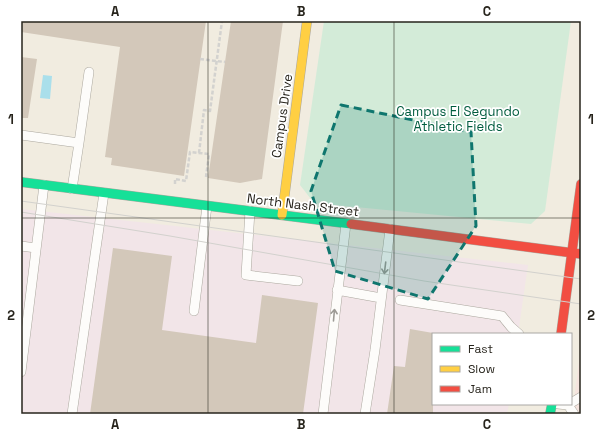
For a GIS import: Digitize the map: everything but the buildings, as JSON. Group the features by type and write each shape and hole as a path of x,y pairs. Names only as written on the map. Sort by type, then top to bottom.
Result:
{"street":[{"name":"Campus Drive","path":"282,215 308,21"},
{"name":"North Nash Street","path":"21,182 577,253"},
{"path":"561,333 577,253 581,184"}],"lane":[{"path":"72,189 89,72"},
{"path":"21,135 78,143"},
{"path":"21,372 44,185"},
{"path":"72,414 104,193"},
{"path":"194,311 207,206"},
{"path":"250,211 246,275 298,281"},
{"path":"323,414 346,224"},
{"path":"365,414 375,350 390,229"},
{"path":"21,246 36,248"},
{"path":"337,290 381,298"},
{"path":"400,300 502,316 518,333"},
{"path":"572,403 581,397"}],"path":[{"path":"199,153 204,110 210,111 222,21"},
{"path":"200,59 225,62"},
{"path":"174,190 175,179 186,181 190,152 209,154 206,177"}],"highlighted area":[{"path":"341,105 471,132 476,226 428,299 335,271 311,191"}],"shaded area":[{"path":"21,209 528,265 518,333 432,333 432,405 509,405 507,414 21,414"},
{"path":"581,347 581,414 572,414"}],"green space":[{"name":"Campus El Segundo Athletic Fields","path":"324,21 571,21 545,211 531,224 314,203 300,185"}],"water":[{"path":"43,75 52,76 50,99 40,98"}],"tram line":[{"path":"21,201 581,279"},
{"path":"21,212 170,236 424,281 581,304"}],"traffic: fast":[{"path":"21,182 351,224"},
{"path":"550,414 552,405"}],"traffic: slow":[{"path":"282,215 307,21"}],"traffic: jam":[{"path":"561,333 581,184"},
{"path":"351,224 581,254"}]}
